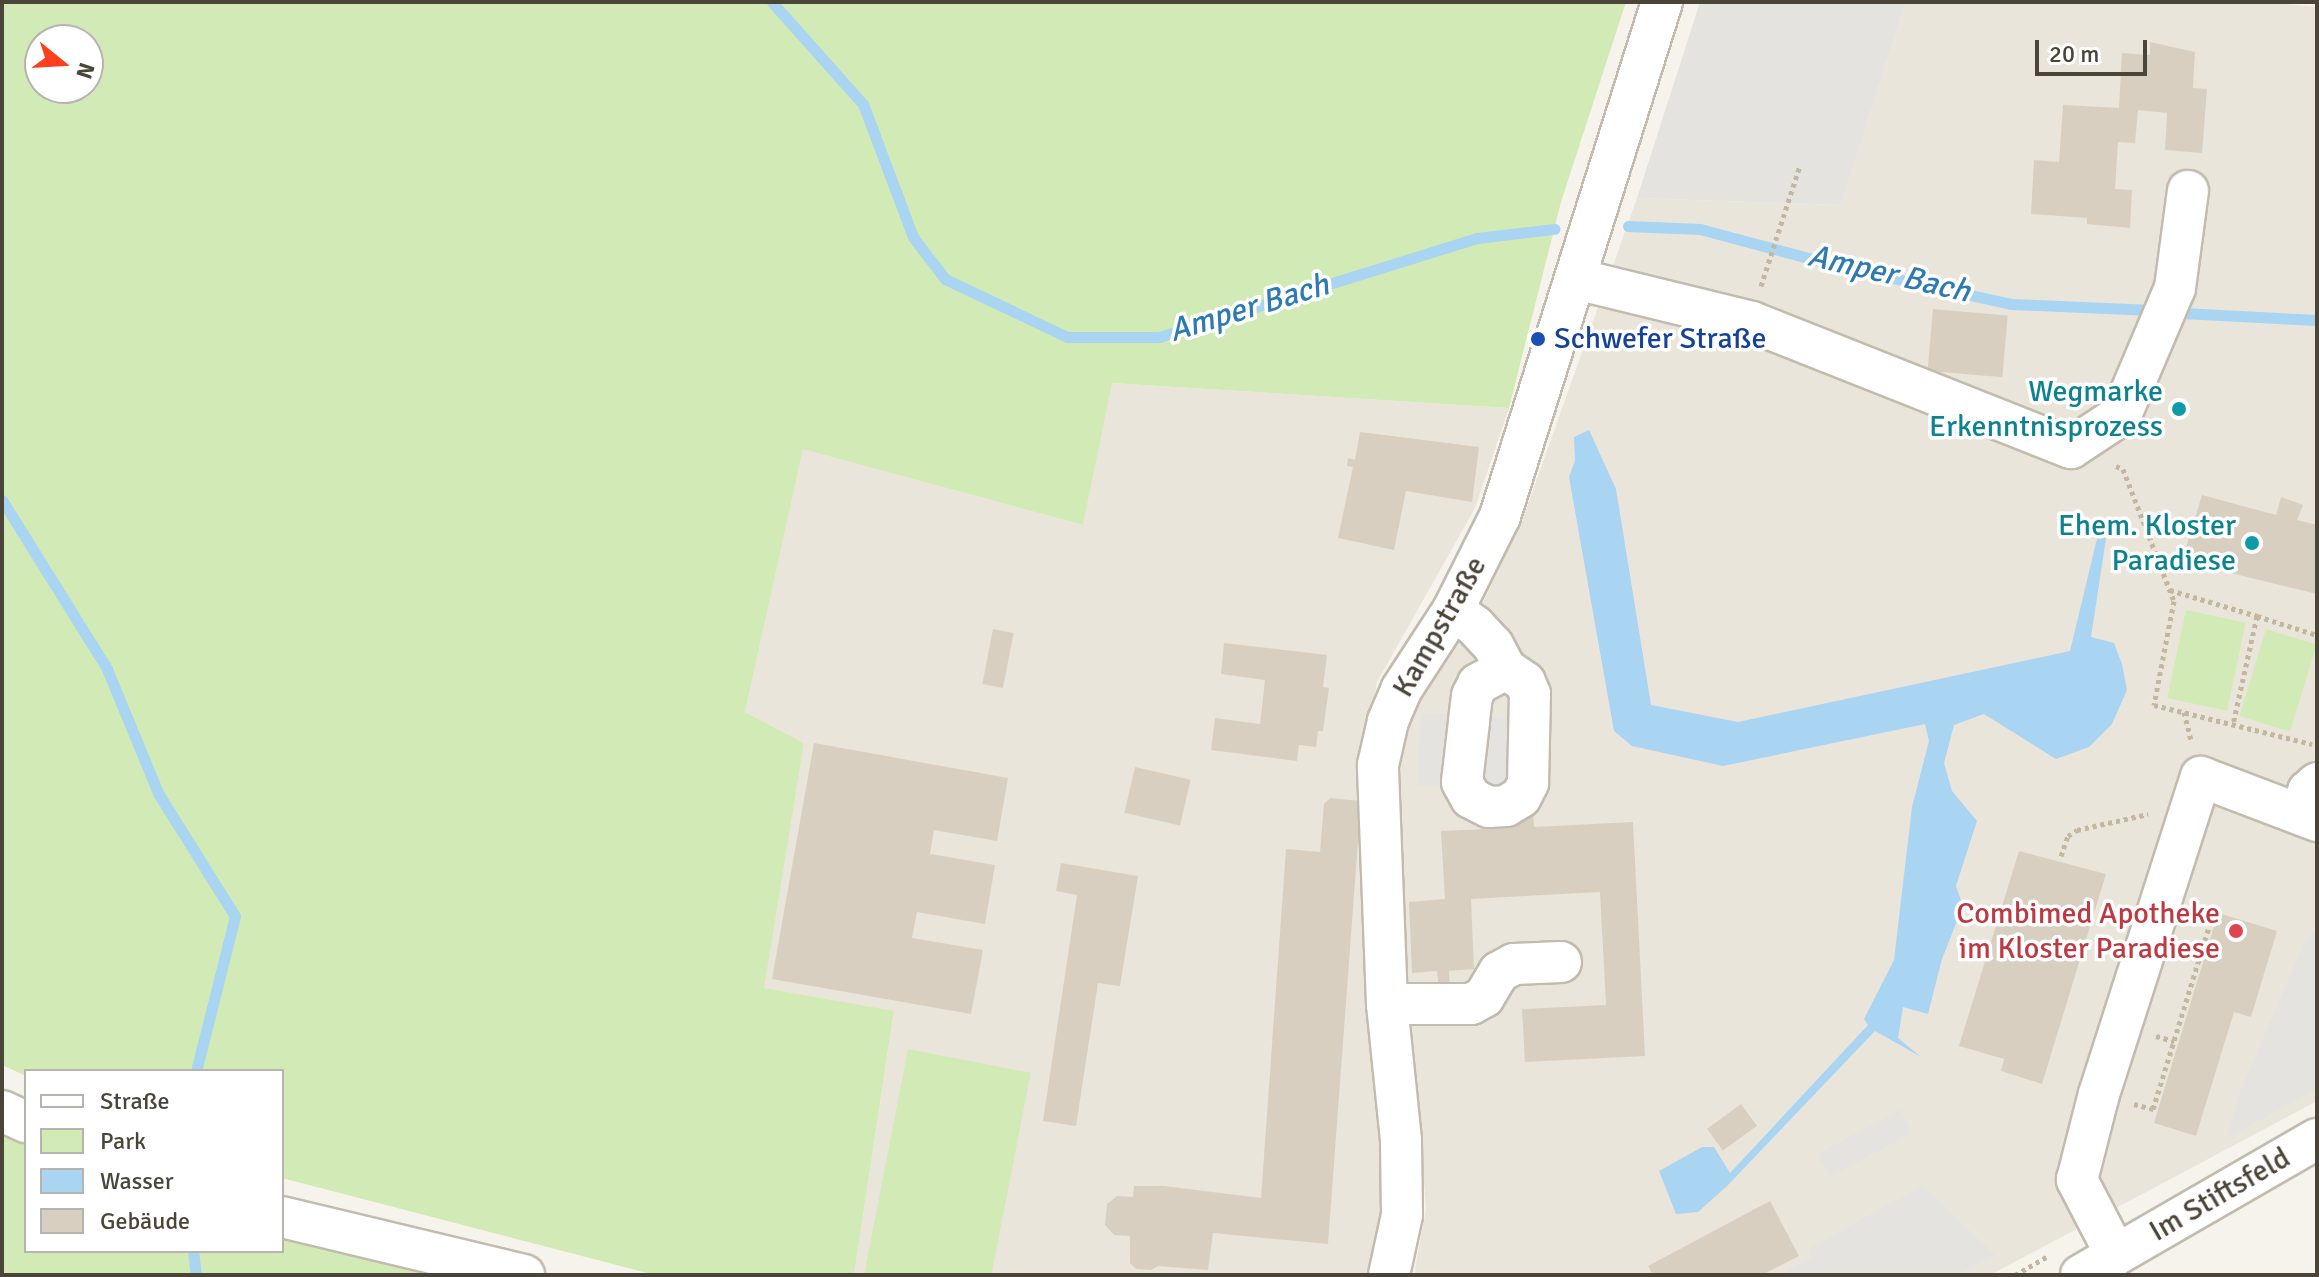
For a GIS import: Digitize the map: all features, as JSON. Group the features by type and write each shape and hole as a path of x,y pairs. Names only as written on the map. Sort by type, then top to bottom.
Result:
{"street":[{"name":"Kampstraße","path":"1389,1275 1402,1215 1401,1140 1387,1004 1378,765 1388,721 1401,690 1453,610 1500,516 1662,2"},
{"path":"1576,279 1752,322 2071,448 2121,415 2175,288 2188,191"},
{"path":"1453,610 1475,626 1493,645 1506,669"},
{"path":"2116,1255 2077,1180 2099,1094 2201,777 2317,821"},
{"path":"2317,783 2308,791 2317,811"},
{"path":"1387,1004 1471,1004 1484,997 1499,972 1514,964 1561,962"},
{"path":"2,1111 24,1121"},
{"name":"Im Stiftsfeld","path":"2081,1275 2317,1139"},
{"path":"284,1217 524,1275"}],"path":[{"path":"1764,274 1800,165"},
{"path":"2071,448 2123,469 2174,601 2154,705 2317,745"},
{"path":"2170,590 2317,635"},
{"path":"2233,724 2257,616"},
{"path":"2061,856 2068,836 2077,830 2160,812 2187,819"},
{"path":"2099,1094 2153,1109 2216,904"}],"shaded area":[{"path":"1700,2 1906,2 1841,205 1637,198"},
{"path":"1906,2 2267,2 2317,7 2317,1101 1990,1275 1414,1275 1426,1209 1421,1136 1402,983 1395,770 1416,701 1478,613 1522,521 1637,198 1841,205"},
{"path":"1111,383 1509,408 1475,508 1377,682 1361,768 1388,1210 1373,1275 854,1275 894,1012 763,988 804,743 745,712 803,448 1083,525"},
{"path":"1421,713 1510,718 1506,791 1417,786"},
{"path":"2317,927 2317,1089 2227,1138 2239,1094 2303,945"},
{"path":"1900,1110 1912,1133 1830,1177 1818,1154"},
{"path":"1923,1185 1995,1255 1957,1275 1788,1275 1786,1271 1812,1257 1808,1249"}],"green space":[{"path":"2,2 1626,2 1561,202 1509,408 1112,383 1083,525 803,449 745,712 804,743 764,988 894,1011 854,1275 655,1275 284,1179 284,1069 24,1069 24,1075 2,1065"},
{"path":"2186,610 2246,623 2227,711 2167,698"},
{"path":"2266,629 2317,644 2290,732 2239,716"},
{"path":"908,1049 1031,1073 991,1275 864,1275"},
{"path":"2,1136 24,1144 24,1253 284,1253 284,1233 467,1275 2,1275"}],"water":[{"path":"1589,430 1616,489 1651,705 1738,722 2070,651 2102,518 2109,519 2091,637 2114,643 2122,664 2127,690 2112,724 2089,747 2056,759 1984,714 1954,725 1944,763 1952,791 1977,821 1956,886 1963,906 1942,959 1928,1014 1903,1007 1898,1038 1921,1057 1875,1031 1727,1186 1698,1212 1676,1214 1659,1171 1702,1147 1714,1147 1730,1173 1868,1025 1864,1019 1894,960 1912,807 1929,741 1925,724 1723,766 1632,746 1614,731 1569,477 1575,461 1574,437"}],"building":[{"path":"2150,42 2195,52 2193,88 2207,89 2202,153 2165,150 2167,113 2138,110 2135,143 2118,142 2115,189 2132,190 2130,228 2087,224 2087,218 2031,214 2034,160 2059,162 2063,105 2119,108 2122,53 2150,55"},
{"path":"1933,309 2008,316 2002,377 1928,371"},
{"path":"1360,432 1479,447 1472,502 1406,491 1394,550 1338,538 1353,467 1347,466 1348,458 1355,460"},
{"name":"Ehem. Kloster Paradiese","path":"2202,495 2276,515 2281,497 2303,505 2297,520 2317,525 2317,594 2182,561"},
{"path":"993,629 1014,633 1003,688 982,684"},
{"path":"1224,643 1327,655 1323,687 1329,688 1323,731 1318,731 1316,747 1299,745 1297,761 1211,750 1215,718 1260,724 1265,680 1221,674"},
{"path":"814,743 1008,778 997,841 934,830 930,854 995,865 985,924 917,912 912,938 983,950 971,1014 772,979"},
{"path":"1135,767 1191,780 1180,826 1124,813"},
{"path":"1330,798 1361,801 1328,1244 1213,1233 1208,1270 1158,1266 1151,1270 1136,1269 1130,1263 1130,1236 1114,1235 1105,1225 1107,1204 1117,1196 1133,1197 1134,1186 1164,1186 1261,1198 1286,849 1320,852 1324,804"},
{"path":"1533,812 1534,827 1633,822 1645,1056 1525,1062 1522,1009 1606,1005 1600,892 1471,899 1474,969 1449,971 1450,990 1439,991 1437,971 1412,973 1409,902 1445,899 1441,831 1509,828 1508,813"},
{"path":"2019,851 2106,874 2042,1084 2001,1071 2004,1059 1959,1046"},
{"path":"1061,863 1138,876 1120,986 1098,983 1076,1126 1043,1121 1077,895 1056,891"},
{"path":"2218,913 2277,931 2251,1017 2234,1012 2196,1136 2154,1123"},
{"path":"1741,1104 1757,1126 1723,1151 1707,1129"},
{"path":"1770,1201 1799,1256 1762,1275 1653,1275 1648,1266"}],"waterway":[{"name":"Amper Bach","path":"772,2 863,104 913,237 945,279 1067,337 1159,337 1477,238 1554,229"},
{"name":"Amper Bach","path":"1628,226 1700,229 1834,265 2012,304 2152,310"},
{"name":"Amper Bach","path":"2182,313 2317,320"},
{"path":"2,500 107,669 158,793 235,916 197,1069"},
{"path":"193,1253 196,1275"}],"place":[{"name":"Schwefer Straße","path":"1538,339"},
{"name":"Wegmarke Erkenntnisprozess","path":"2179,409"},
{"name":"Ehem. Kloster Paradiese","path":"2252,543"},
{"name":"Combimed Apotheke im Kloster Paradiese","path":"2236,931"}]}
